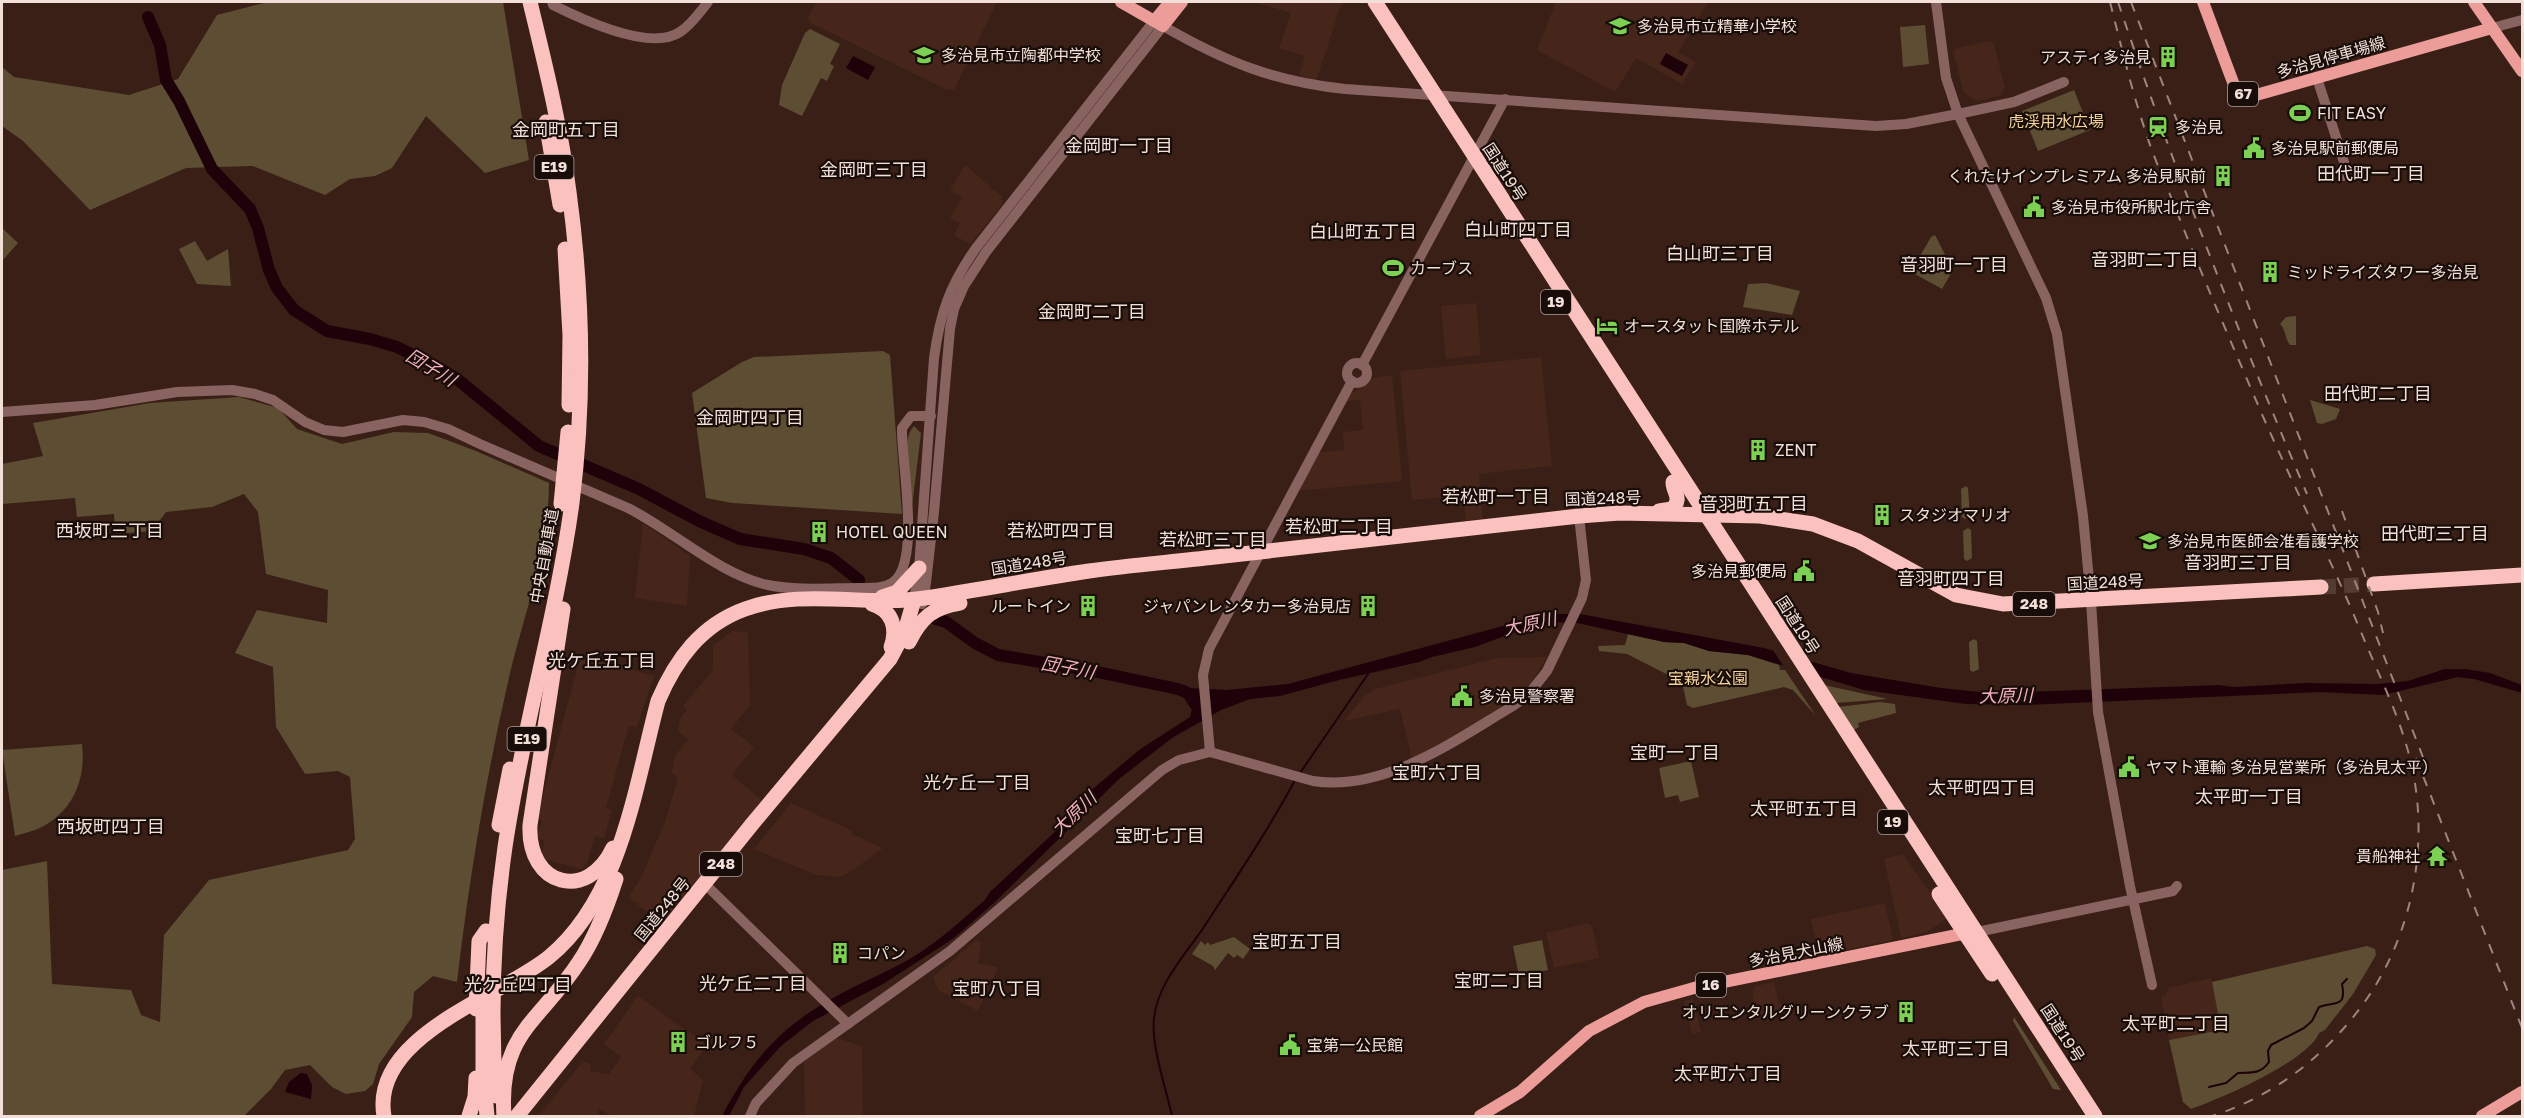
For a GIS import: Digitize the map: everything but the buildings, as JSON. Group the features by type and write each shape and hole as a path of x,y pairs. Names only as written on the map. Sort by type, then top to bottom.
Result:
{"highway":[{"name":"中央自動車道","path":"484,983 496,926 506,845 556,599 572,502 579,420 575,334 559,193 540,87 520,2"},
{"name":"中央自動車道","path":"497,1111 484,1021 486,931 503,801 548,587 560,516 578,288 569,191 530,2"},
{"name":"国道19号","path":"1363,2 1428,94"},
{"name":"国道19号","path":"1375,2 1428,94 1673,482 1702,518"},
{"name":"国道19号","path":"1471,162 1970,933 2083,1116"},
{"name":"248","path":"1620,513 1672,509 1678,497 1673,482"},
{"path":"572,502 571,534 557,655 530,825 531,849 538,866 546,873 564,880 580,880 595,872 611,853 632,799"},
{"name":"国道248号","path":"918,602 963,597 1088,571 1258,555 1579,520 1620,513 1702,518"},
{"name":"国道248号","path":"1579,520 1764,518 1813,524 1842,534 1956,595 2003,604 2321,587"},
{"path":"873,602 876,597 889,596 897,592 924,566"},
{"path":"2374,584 2523,575"},
{"name":"248","path":"905,646 921,620 934,609 963,597"},
{"path":"384,1116 382,1108 386,1086 390,1075 407,1051 440,1023 532,970 573,934 594,907 612,869 658,701 682,655 709,628 729,616 763,604 784,600 873,602 888,613 896,633 882,666"},
{"path":"497,1111 510,1056 519,1036 580,962 601,919 648,775 667,692 683,661 694,647 723,624 754,610 814,603 918,602"},
{"name":"国道248号","path":"517,1116 886,673 905,646 918,602"},
{"name":"国道248号","path":"529,1116 882,666 890,659 918,602"},
{"path":"392,1116 389,1102 392,1086 406,1062 452,1024 535,976 559,958 599,910 617,873"},
{"name":"国道19号","path":"1970,933 2095,1116"},
{"path":"469,1116 475,1097 484,1021"}],"main road":[{"path":"1121,2 1158,24"},
{"path":"1158,24 1170,2"},
{"path":"1158,24 1182,2"},
{"name":"多治見停車場線","path":"2204,2 2235,85 2240,92 2249,97 2492,28"},
{"path":"2474,2 2523,71"},
{"name":"多治見犬山線","path":"1480,1116 1520,1092 1589,1031 1644,1002 1694,988 1970,933"},
{"path":"2482,1116 2523,1092"}],"street":[{"path":"552,2 553,5 586,22 648,39 667,38 680,33 708,2"},
{"path":"1936,2 1946,78 1958,114 2046,298 2057,334 2079,480 2091,601 2097,708 2133,899 2152,985"},
{"path":"2492,28 2523,20"},
{"path":"1158,24 1228,61 1274,77 1345,89 1876,126 1906,124 2014,102 2064,82"},
{"path":"963,597 936,586 924,566 931,416 938,329 947,298 960,272 1158,24"},
{"path":"918,602 924,566 946,350 954,309 964,286 986,252 1158,24"},
{"path":"2317,78 2344,162 2343,176"},
{"path":"1210,752 1203,680 1209,649 1352,381 1361,382 1365,377 1366,371 1362,365 1505,99"},
{"path":"2,412 95,405 177,392 232,390 273,399 305,422 324,430 343,432 403,420 424,422 448,429 628,508 650,519 732,572 752,580 769,585 860,588 874,588 893,582 903,567 909,524 902,428 911,417 931,416"},
{"path":"750,1116 756,1103 794,1063 845,1021 951,951 1162,770 1179,760 1210,752 1326,783 1380,775 1411,765 1513,706 1528,695 1547,671 1579,605 1586,580 1579,520"},
{"path":"1970,933 2173,891 2177,886"},
{"path":"709,887 845,1021"}],"shaded area":[{"name":"多治見市立陶都中学校","path":"817,2 997,2 954,90 945,89 809,22 808,17"},
{"path":"1255,2 1342,2 1316,81 1299,75 1305,56 1279,48 1291,13"},
{"name":"多治見市立精華小学校","path":"1556,2 1708,2 1678,52 1696,62 1682,84 1636,58 1615,92 1537,50"},
{"path":"1990,41 1994,44 2005,88 2000,96 1977,101 1964,93 1953,52 1957,48"},
{"path":"965,165 1001,196 1003,204 970,244 954,235 960,223 950,218 962,197 950,190"},
{"path":"1476,303 1481,355 1446,359 1441,306"},
{"path":"1541,357 1552,466 1479,474 1483,519 1466,521 1464,505 1449,506 1448,497 1412,500 1400,371"},
{"path":"1392,375 1402,481 1298,491 1317,453 1344,450 1343,432 1363,430 1360,400 1346,401 1352,393 1373,378"},
{"path":"643,523 690,556 687,606 635,598"},
{"path":"733,631 748,632 750,705 731,729 754,747 732,775 764,802 663,924 628,897 640,880 665,822 678,778 672,773 675,756 688,739 678,731 680,719 687,710 683,706 713,670 713,645"},
{"path":"1547,657 1531,683 1515,699 1412,760 1400,709 1344,721 1364,696 1375,689 1497,658"},
{"path":"580,658 592,661 596,659 654,676 637,727 629,725 606,808 612,810 604,838 595,836 587,863 581,869 540,858 545,841 537,838 542,820 537,818"},
{"path":"791,803 853,831 852,834 883,848 840,877 816,875 754,849"},
{"path":"1903,854 1947,918 1927,932 1901,938 1884,859"},
{"path":"1885,903 1893,940 1819,955 1811,919"},
{"path":"1588,923 1592,926 1599,958 1554,968 1546,933"},
{"path":"976,940 981,943 978,963 998,967 978,1011 938,990 933,977"},
{"path":"2211,978 2221,1030 2169,1040 2161,997 2166,995 2168,988"},
{"path":"1774,982 1779,1004 1784,1003 1786,1013 1757,1019 1752,991 1756,986"},
{"path":"638,996 707,1045 690,1069 703,1080 694,1116 611,1116 600,1109 597,1113 603,1116 538,1116 583,1062 591,1064 590,1071 609,1074 621,1057 604,1044"},
{"path":"1693,999 1701,1032 1692,1034 1684,1001"},
{"path":"836,1038 862,1046 863,1116 805,1116 804,1062"}],"green space":[{"path":"268,2 503,2 529,160 485,173 426,116 392,168 375,176 350,179 325,195 253,166 186,168 90,210 23,141 2,126 2,67 14,77 129,95 178,79 217,15"},
{"path":"1925,25 1929,64 1903,67 1900,27"},
{"path":"810,29 840,44 830,64 834,66 827,81 821,78 802,116 779,105 782,85 805,33"},
{"name":"虎渓用水広場","path":"2074,90 2090,130 2038,151 2022,111"},
{"path":"2,228 18,243 2,261"},
{"path":"1935,235 1953,270 1942,289 1913,273 1912,270 1931,237"},
{"path":"195,241 207,261 228,249 231,286 197,284 179,249"},
{"path":"1766,283 1800,291 1792,315 1743,307 1748,284"},
{"path":"2296,316 2296,345 2290,345 2280,324 2286,317"},
{"path":"883,351 890,355 902,514 732,503 706,498 692,393 754,357"},
{"path":"239,397 278,408 297,429 342,444 394,432 428,433 549,483 548,509 540,559 508,682 485,794 472,869 457,982 433,976 414,992 412,1017 379,1064 373,1084 365,1091 346,1094 332,1087 310,1065 285,1070 271,1089 244,1116 2,1116 2,870 47,861 52,984 131,990 141,1015 160,1022 164,935 209,880 348,850 355,839 350,777 338,771 305,774 276,727 273,667 235,653 257,610 327,623 328,590 266,574 258,512 244,494 212,507 166,512 152,531 115,534 114,514 77,517 75,498 2,504 2,464 43,456 33,423 150,403"},
{"path":"2310,400 2340,409 2336,419 2322,424 2317,423"},
{"path":"914,426 921,433 912,507 907,452 910,432"},
{"path":"1966,486 1970,516 1965,519 1962,517 1961,489"},
{"path":"1968,528 1971,530 1972,558 1967,561 1964,559 1963,531"},
{"name":"宝親水公園","path":"1628,634 1664,642 1684,643 1709,651 1748,655 1779,665 1780,670 1785,670 1816,716 1793,690 1784,687 1693,708 1687,705 1682,682 1627,654 1599,651 1598,646 1625,645"},
{"path":"1974,639 1977,641 1979,669 1973,672 1970,670 1969,642"},
{"path":"1824,685 1888,699 1836,703"},
{"path":"1880,702 1895,704 1896,713 1858,723 1859,727 1854,730 1838,707"},
{"path":"82,744 80,781 70,802 62,812 42,827 15,836 2,750"},
{"path":"1691,761 1699,797 1680,802 1678,795 1665,798 1659,768"},
{"path":"1234,937 1250,949 1243,959 1237,955 1234,958 1228,953 1215,970 1213,966 1192,954 1201,941 1205,945 1208,942 1210,945"},
{"path":"1542,940 1548,970 1519,976 1513,946"},
{"path":"2367,946 2375,949 2376,955 2353,994 2312,1044 2281,1067 2241,1088 2191,1109 2183,1102 2169,1040 2221,1030 2212,982"},
{"path":"2014,1017 2061,1090 2053,1089 2013,1021"}],"water":[{"path":"1666,53 1688,65 1682,76 1660,64"},
{"path":"853,56 875,67 868,80 846,68"},
{"name":"大原川","path":"1547,614 1580,614 1764,648 1851,673 1980,692 2219,685 2233,687 2305,683 2378,684 2408,681 2445,669 2465,669 2490,673 2522,685 2522,693 2474,679 2458,677 2383,695 2320,692 2027,705 1966,704 1864,690 1748,655 1709,651 1684,643 1664,642 1577,623 1553,622 1531,626 1475,647 1419,662 1280,696 1250,699 1221,710 1172,738 1119,779 994,903 954,938 883,984 813,1021 781,1046 744,1087 729,1116 722,1116 746,1076 787,1029 823,1004 923,951 985,900 990,892 1058,829 1088,793 1139,750 1190,717 1192,709 1186,697 1189,688 1227,690 1288,684"},
{"path":"301,1073 307,1074 312,1085 311,1099 285,1092 289,1082"}],"pier":[{"path":"1771,647 1806,657 1820,679 1786,670"}],"waterway":[{"name":"団子川","path":"148,17 160,45 166,80 179,101 212,169 250,209 258,228 269,270 277,288 294,310 327,331 397,347 437,367 457,379 539,446 639,489 699,521 740,539 804,549 831,558 859,580"},
{"name":"団子川","path":"933,618 946,622 975,643 998,655 1088,670 1178,689 1188,693 1195,704"},
{"path":"1300,773 1368,674"},
{"path":"1172,1116 1155,1042 1154,1018 1161,993 1173,970 1251,855 1295,780"},
{"path":"2209,1087 2226,1083 2238,1073 2255,1072 2266,1066 2269,1062 2268,1051 2271,1045 2304,1028 2312,1021 2319,1007 2341,1001 2342,984 2347,979"}],"tunnel":[{"path":"2321,587 2374,584"}],"railway":[{"path":"2110,2 2135,98 2152,149 2206,284 2393,706 2414,776 2418,810 2415,876 2408,909 2383,972 2366,1000 2335,1038 2298,1071 2257,1097 2212,1116"},
{"path":"2118,2 2161,127 2208,250 2307,494"},
{"path":"2131,2 2426,765"},
{"path":"2342,511 2378,612 2383,633"},
{"path":"2416,758 2522,1028"}],"place":[{"name":"多治見市立精華小学校","path":"1620,26"},
{"name":"多治見市立陶都中学校","path":"924,55"},
{"name":"アスティ多治見","path":"2168,57"},
{"name":"FIT EASY","path":"2300,113"},
{"name":"多治見","path":"2158,127"},
{"name":"多治見駅前郵便局","path":"2254,148"},
{"name":"くれたけインプレミアム 多治見駅前","path":"2223,176"},
{"name":"多治見市役所駅北庁舎","path":"2034,207"},
{"name":"カーブス","path":"1393,268"},
{"name":"ミッドライズタワー多治見","path":"2270,272"},
{"name":"オースタット国際ホテル","path":"1607,326"},
{"name":"ZENT","path":"1758,450"},
{"name":"スタジオマリオ","path":"1882,515"},
{"name":"HOTEL QUEEN","path":"819,532"},
{"name":"多治見市医師会准看護学校","path":"2150,541"},
{"name":"多治見郵便局","path":"1804,571"},
{"name":"ルートイン","path":"1088,606"},
{"name":"ジャパンレンタカー多治見店","path":"1368,606"},
{"name":"多治見警察署","path":"1462,696"},
{"name":"ヤマト運輸 多治見営業所（多治見太平）","path":"2129,767"},
{"name":"貴船神社","path":"2437,856"},
{"name":"コパン","path":"840,953"},
{"name":"オリエンタルグリーンクラブ","path":"1906,1012"},
{"name":"ゴルフ５","path":"678,1042"},
{"name":"宝第一公民館","path":"1290,1045"}],"district":[{"name":"金岡町五丁目","path":"566,130"},
{"name":"金岡町一丁目","path":"1119,146"},
{"name":"金岡町三丁目","path":"874,170"},
{"name":"田代町一丁目","path":"2371,174"},
{"name":"白山町四丁目","path":"1518,230"},
{"name":"白山町五丁目","path":"1363,232"},
{"name":"白山町三丁目","path":"1720,254"},
{"name":"音羽町二丁目","path":"2145,260"},
{"name":"音羽町一丁目","path":"1954,265"},
{"name":"金岡町二丁目","path":"1092,312"},
{"name":"田代町二丁目","path":"2378,394"},
{"name":"金岡町四丁目","path":"750,418"},
{"name":"若松町一丁目","path":"1496,497"},
{"name":"音羽町五丁目","path":"1754,504"},
{"name":"若松町二丁目","path":"1339,527"},
{"name":"西坂町三丁目","path":"110,531"},
{"name":"若松町四丁目","path":"1061,531"},
{"name":"田代町三丁目","path":"2435,534"},
{"name":"若松町三丁目","path":"1213,540"},
{"name":"音羽町三丁目","path":"2238,563"},
{"name":"音羽町四丁目","path":"1951,579"},
{"name":"光ケ丘五丁目","path":"602,661"},
{"name":"宝町一丁目","path":"1675,753"},
{"name":"宝町六丁目","path":"1437,773"},
{"name":"光ケ丘一丁目","path":"977,783"},
{"name":"太平町四丁目","path":"1982,788"},
{"name":"太平町一丁目","path":"2249,797"},
{"name":"太平町五丁目","path":"1804,809"},
{"name":"西坂町四丁目","path":"111,827"},
{"name":"宝町七丁目","path":"1160,836"},
{"name":"宝町五丁目","path":"1297,942"},
{"name":"宝町二丁目","path":"1499,981"},
{"name":"光ケ丘二丁目","path":"753,984"},
{"name":"光ケ丘四丁目","path":"518,985"},
{"name":"宝町八丁目","path":"997,989"},
{"name":"太平町二丁目","path":"2176,1024"},
{"name":"太平町三丁目","path":"1956,1049"},
{"name":"太平町六丁目","path":"1728,1074"}]}
